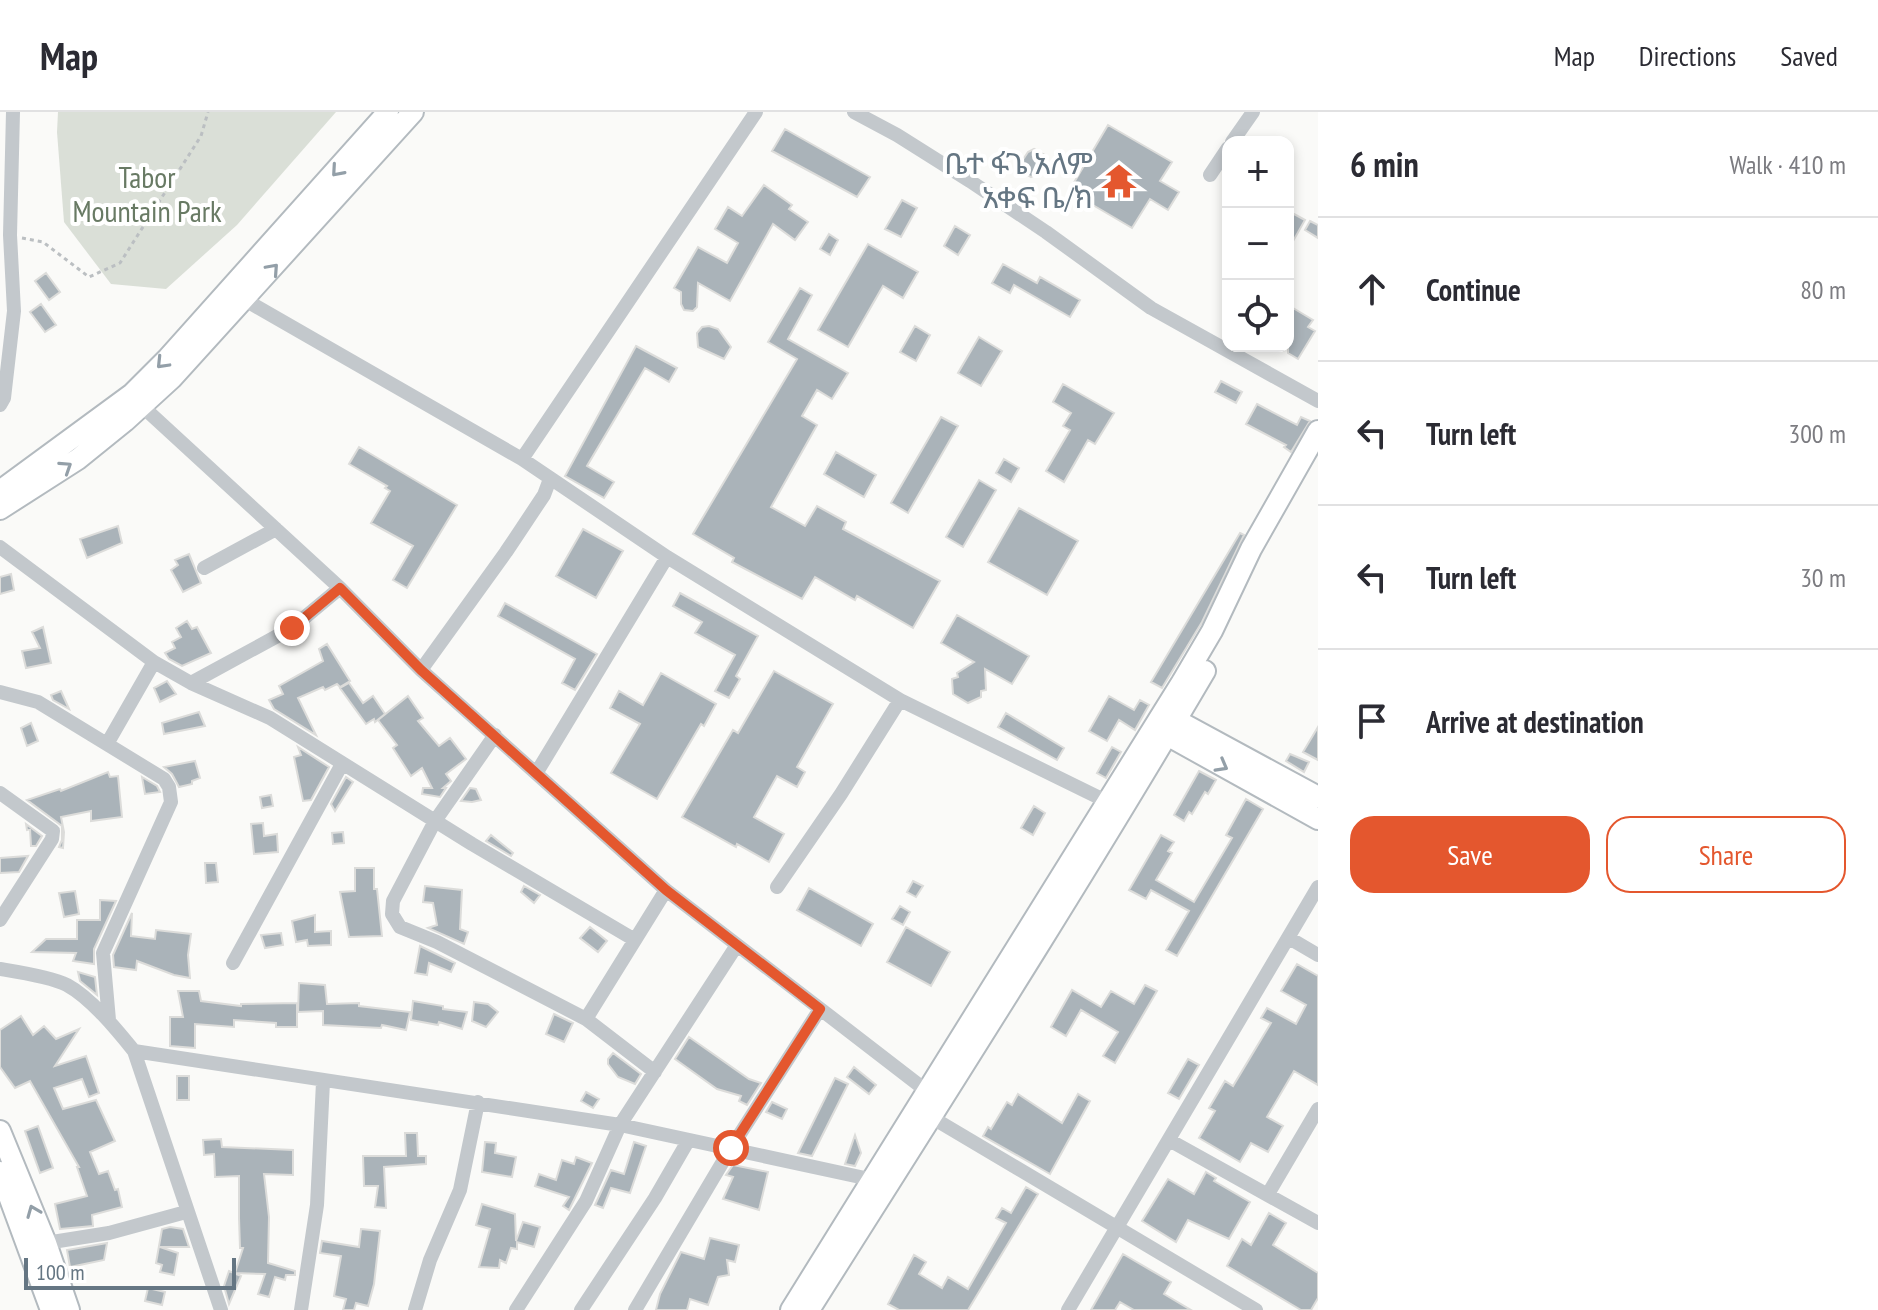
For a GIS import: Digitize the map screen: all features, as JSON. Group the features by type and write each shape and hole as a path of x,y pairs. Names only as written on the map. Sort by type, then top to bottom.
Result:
{"main road":[{"path":"0,491 132,394 168,358 388,112"},
{"path":"0,509 78,459 172,378 413,112"},
{"path":"809,1310 931,1117 1166,724 1251,549 1318,431"},
{"path":"791,1310 1108,802 1225,637 1263,555 1318,459"},
{"path":"1166,724 1318,797"},
{"path":"1166,724 1318,819"},
{"path":"0,1131 46,1243 69,1310"},
{"path":"0,1172 51,1310"}],"street":[{"path":"0,405 4,398 14,311 10,235 13,112"},
{"path":"522,459 756,112"},
{"path":"854,112 983,189 1151,308 1318,401"},
{"path":"1236,136 1253,112"},
{"path":"1210,175 1222,157"},
{"path":"245,300 522,459 667,557 900,700 1108,802"},
{"path":"142,406 340,588 421,670 666,890 928,1092"},
{"path":"421,670 506,552 544,495 550,479"},
{"path":"204,568 276,529"},
{"path":"0,547 154,662 191,683 270,718 635,940"},
{"path":"537,772 667,557"},
{"path":"191,683 292,628 340,588"},
{"path":"107,744 154,662"},
{"path":"0,692 38,702 164,779 169,787 171,802 103,953 109,1020"},
{"path":"777,887 900,700"},
{"path":"495,735 435,821 393,901 392,914 400,927 437,942 586,1019 655,1072"},
{"path":"233,963 342,764"},
{"path":"0,793 53,831 52,839 0,920"},
{"path":"1068,1310 1318,887"},
{"path":"586,1019 666,890"},
{"path":"1289,938 1318,955"},
{"path":"516,1310 586,1201 620,1125 737,945"},
{"path":"0,969 26,972 67,985 109,1020 134,1051 221,1310"},
{"path":"635,1310 731,1148 820,1009"},
{"path":"134,1051 620,1125 874,1180"},
{"path":"301,1310 317,1205 323,1082"},
{"path":"415,1310 430,1260 460,1190 478,1102"},
{"path":"1268,1194 1318,1109"},
{"path":"931,1117 1256,1310"},
{"path":"1169,1140 1318,1223"},
{"path":"581,1310 655,1198 688,1141"},
{"path":"46,1243 109,1233 186,1212"}],"path":[{"path":"10,235 43,242 89,277 120,263 201,136 208,112"}],"green space":[{"name":"Tabor Mountain Park","path":"58,112 336,112 237,225 166,289 111,284 64,222"}],"building":[{"path":"1108,125 1172,162 1160,181 1179,192 1168,210 1150,199 1132,228 1069,191"},
{"path":"785,129 870,177 857,197 772,151"},
{"path":"1034,149 1045,155 1045,164 1039,173 1031,177 1021,171 1022,161"},
{"path":"764,185 792,205 789,209 808,222 795,240 773,224 730,301 698,283 697,307 693,311 684,310 681,292 674,288 698,247 727,263 738,243 715,229 728,207 742,216"},
{"path":"902,200 917,208 901,237 885,229"},
{"path":"1294,214 1305,220 1294,239"},
{"path":"1310,221 1318,225 1318,238 1305,230"},
{"path":"955,226 970,235 958,255 944,246"},
{"path":"829,234 838,240 830,255 820,249"},
{"path":"868,244 918,272 903,298 883,286 848,347 818,330"},
{"path":"1003,264 1037,283 1040,277 1080,300 1070,317 1014,285 1010,293 992,283"},
{"path":"46,273 60,292 49,300 35,281"},
{"path":"800,288 812,295 788,339 848,373 832,399 817,390 802,416 817,425 771,507 805,526 817,506 846,522 843,529 940,581 913,628 857,596 855,600 815,577 802,599 732,562 734,558 693,534 797,359 768,342"},
{"path":"41,304 56,325 45,332 30,312"},
{"path":"1294,309 1313,320 1308,327 1315,331 1298,359 1288,353 1294,352"},
{"path":"915,326 930,335 916,361 900,352"},
{"path":"702,327 718,329 731,347 724,359 698,347 697,333"},
{"path":"979,337 1002,351 981,386 958,373"},
{"path":"636,346 677,368 669,382 645,368 587,466 614,482 604,498 565,476"},
{"path":"1221,381 1242,392 1236,403 1215,392"},
{"path":"1063,384 1114,413 1095,444 1088,440 1064,482 1046,471 1070,430 1063,426 1071,413 1053,402"},
{"path":"1257,404 1297,425 1301,417 1310,421 1291,452 1284,447 1286,445 1246,424"},
{"path":"941,417 958,426 908,513 891,503"},
{"path":"359,447 457,505 407,588 393,580 413,546 371,523 390,491 385,488 387,486 349,464"},
{"path":"836,452 876,475 864,497 824,474"},
{"path":"1004,459 1019,468 1011,482 996,473"},
{"path":"979,480 996,490 963,547 946,537"},
{"path":"1019,508 1078,541 1047,595 988,562"},
{"path":"118,526 122,543 87,558 80,539"},
{"path":"583,529 623,551 596,598 556,576"},
{"path":"1240,533 1244,535 1202,622 1162,688 1151,682"},
{"path":"189,554 201,583 183,592 171,570 178,565 175,560"},
{"path":"11,574 14,590 0,594 0,577"},
{"path":"680,593 758,636 736,676 740,679 729,698 715,691 735,655 695,633 702,622 673,606"},
{"path":"505,603 597,654 575,690 562,683 575,659 498,616"},
{"path":"957,615 1029,656 1012,684 985,669 986,690 981,691 981,697 968,703 953,694 952,679 974,662 941,643"},
{"path":"187,621 192,629 197,627 211,653 182,666 165,653 175,648 172,642 181,637 176,628"},
{"path":"43,627 51,663 26,668 22,651 40,648 32,632"},
{"path":"327,644 350,681 340,687 337,684 325,690 323,687 298,698 316,735 274,709 269,700 283,694 279,686 323,661 319,649"},
{"path":"774,671 833,704 797,767 805,772 797,787 777,776 754,817 784,834 769,862 682,817 733,730 738,733"},
{"path":"661,673 716,704 657,799 611,773 640,724 610,708 619,691 643,705"},
{"path":"167,681 176,694 160,702 154,688"},
{"path":"349,683 363,703 373,696 385,714 375,722 374,719 366,724 340,688"},
{"path":"61,691 69,709 53,700 51,695"},
{"path":"408,696 423,718 418,721 439,746 450,738 466,759 446,774 451,781 443,788 446,788 440,797 422,794 423,788 432,788 422,768 411,776 393,748 397,745 378,720"},
{"path":"1109,696 1134,710 1140,700 1149,705 1135,730 1119,720 1107,741 1089,731"},
{"path":"199,712 205,726 164,734 162,723"},
{"path":"1006,713 1064,748 1057,760 998,727"},
{"path":"31,723 38,741 27,746 21,728"},
{"path":"1318,727 1318,760 1303,752"},
{"path":"298,747 329,767 311,800 303,801 294,757 301,755"},
{"path":"1112,747 1121,752 1106,778 1097,773"},
{"path":"1290,754 1309,762 1304,772 1286,761"},
{"path":"195,761 200,778 179,787 164,767"},
{"path":"1199,771 1216,780 1184,821 1174,815"},
{"path":"108,772 110,777 118,776 122,817 91,821 91,811 61,817 64,832 63,848 59,847 62,826 27,800 61,791"},
{"path":"142,777 157,786 160,792 145,794"},
{"path":"346,777 353,782 335,811 331,804"},
{"path":"470,788 476,789 481,800 461,801"},
{"path":"271,795 273,806 262,808 260,797"},
{"path":"1246,799 1263,809 1177,956 1166,950 1189,911 1151,890 1146,899 1129,890 1161,835 1174,842 1168,851 1172,853 1156,880 1194,902 1232,838 1226,835"},
{"path":"1034,806 1045,813 1033,835 1021,828"},
{"path":"263,823 264,836 277,834 278,852 254,854 251,824"},
{"path":"26,824 42,836 36,846 31,846 30,829 27,830"},
{"path":"343,832 344,843 333,844 332,833"},
{"path":"491,835 513,853 511,856 486,841"},
{"path":"28,856 19,872 0,873 0,858"},
{"path":"205,863 216,863 218,882 206,883"},
{"path":"355,868 374,868 374,889 377,889 382,936 349,937 340,892 355,891"},
{"path":"913,881 923,886 916,897 907,892"},
{"path":"425,886 462,890 460,929 468,932 464,944 428,928 437,925 433,903 423,902"},
{"path":"524,886 540,895 534,903 521,892"},
{"path":"809,888 873,924 861,946 797,910"},
{"path":"75,891 79,914 64,917 59,893"},
{"path":"100,900 116,901 94,949 94,964 73,961 76,953 32,952 46,939 77,939 77,920 100,920"},
{"path":"900,906 910,912 903,925 892,919"},
{"path":"132,913 131,936 155,939 156,930 191,934 188,955 190,978 137,961 136,970 114,967 113,955"},
{"path":"315,915 315,932 331,931 331,945 308,946 307,940 296,942 292,921"},
{"path":"590,927 607,941 598,952 580,938"},
{"path":"906,927 950,952 931,986 887,962"},
{"path":"281,933 283,945 265,948 261,935"},
{"path":"420,946 455,963 451,972 429,963 427,975 415,973"},
{"path":"1297,964 1318,976 1318,1085 1294,1071 1267,1117 1283,1126 1268,1152 1251,1143 1240,1162 1199,1138 1215,1111 1209,1108 1225,1081 1233,1086 1271,1023 1261,1018 1267,1008 1296,1024 1306,1005 1281,991"},
{"path":"78,972 95,977 97,995 80,981"},
{"path":"299,983 325,985 327,1004 359,1003 359,1006 410,1012 406,1030 382,1025 381,1028 323,1025 323,1011 298,1012"},
{"path":"1145,985 1157,991 1115,1063 1103,1056 1118,1032 1081,1010 1066,1036 1051,1027 1072,990 1101,1007 1111,991 1134,1004"},
{"path":"178,991 199,991 201,1001 241,1006 297,1003 297,1027 234,1020 234,1027 195,1024 195,1048 170,1046 170,1017 183,1017"},
{"path":"413,1001 467,1012 462,1029 439,1022 438,1025 411,1020"},
{"path":"474,1002 488,1004 498,1012 486,1027 472,1021"},
{"path":"554,1014 573,1023 564,1042 546,1034"},
{"path":"21,1016 33,1035 44,1026 56,1039 79,1029 55,1066 86,1056 99,1093 89,1097 82,1079 54,1088 63,1109 96,1100 115,1141 90,1152 99,1174 108,1171 115,1190 118,1189 122,1207 92,1215 93,1226 60,1229 55,1204 87,1196 79,1167 30,1081 15,1088 0,1067 0,1030"},
{"path":"689,1037 749,1079 761,1083 747,1105 739,1101 741,1096 717,1089 675,1059"},
{"path":"613,1053 641,1074 635,1084 618,1077 608,1064"},
{"path":"1188,1059 1199,1065 1179,1099 1168,1093"},
{"path":"854,1067 876,1085 869,1094 847,1077"},
{"path":"177,1076 189,1076 189,1100 177,1100"},
{"path":"835,1078 848,1084 812,1156 798,1153"},
{"path":"586,1092 599,1099 593,1108 581,1101"},
{"path":"1018,1094 1062,1123 1078,1094 1090,1101 1050,1174 983,1136 988,1127 991,1129 1007,1102 1012,1105"},
{"path":"772,1102 787,1109 782,1119 766,1112"},
{"path":"38,1126 53,1168 40,1173 25,1131"},
{"path":"405,1133 417,1133 418,1156 426,1156 426,1164 384,1167 386,1208 375,1207 378,1186 364,1186 363,1156 406,1156"},
{"path":"855,1135 861,1153 855,1166 845,1164"},
{"path":"221,1139 222,1147 293,1150 293,1175 264,1174 269,1217 268,1263 295,1271 295,1275 286,1275 285,1280 275,1277 269,1297 258,1294 265,1274 235,1273 243,1248 240,1248 239,1176 215,1177 214,1154 204,1155 203,1140"},
{"path":"485,1142 496,1143 495,1153 516,1157 512,1177 482,1172"},
{"path":"634,1142 646,1146 630,1193 611,1188 603,1208 595,1205 611,1170 624,1174"},
{"path":"576,1157 592,1163 569,1210 563,1206 569,1197 535,1186 539,1174 556,1180 562,1160 574,1164"},
{"path":"733,1165 768,1172 759,1210 723,1199 733,1177 726,1175"},
{"path":"1206,1172 1216,1178 1214,1181 1250,1202 1229,1239 1188,1220 1176,1242 1142,1221 1168,1179 1194,1194"},
{"path":"1026,1187 1038,1194 968,1310 899,1310 888,1304 914,1255 926,1262 919,1274 942,1288 948,1277 968,1289 1006,1223 996,1218 1002,1208 1011,1213"},
{"path":"482,1204 515,1214 516,1241 523,1222 540,1227 534,1247 517,1242 517,1249 511,1248 506,1263 500,1260 499,1268 479,1267 490,1229 476,1225"},
{"path":"1269,1213 1286,1223 1273,1245 1318,1273 1318,1298 1311,1310 1301,1310 1227,1266 1242,1239 1251,1245"},
{"path":"162,1229 183,1229 189,1247 160,1247 178,1253 174,1275 160,1272 162,1265 156,1263"},
{"path":"361,1229 380,1231 374,1284 368,1306 356,1303 354,1310 343,1310 346,1299 334,1296 341,1256 320,1253 322,1241 359,1247"},
{"path":"710,1238 739,1245 735,1262 727,1260 729,1275 718,1277 708,1305 690,1299 687,1310 656,1310 660,1294 681,1252 704,1259"},
{"path":"107,1243 104,1260 70,1267 67,1250"},
{"path":"1123,1254 1171,1282 1164,1294 1191,1310 1134,1310 1120,1302 1115,1310 1091,1310"},
{"path":"229,1271 241,1276 229,1304 224,1286"},
{"path":"148,1288 165,1292 162,1305 145,1301"}],"place":[{"name":"ቤተ ፋጌ አለም አቀፍ ቤ/ክ","path":"1119,181"}],"route":[{"path":"292,628 340,588 421,670 666,890 820,1009 731,1148"}]}
